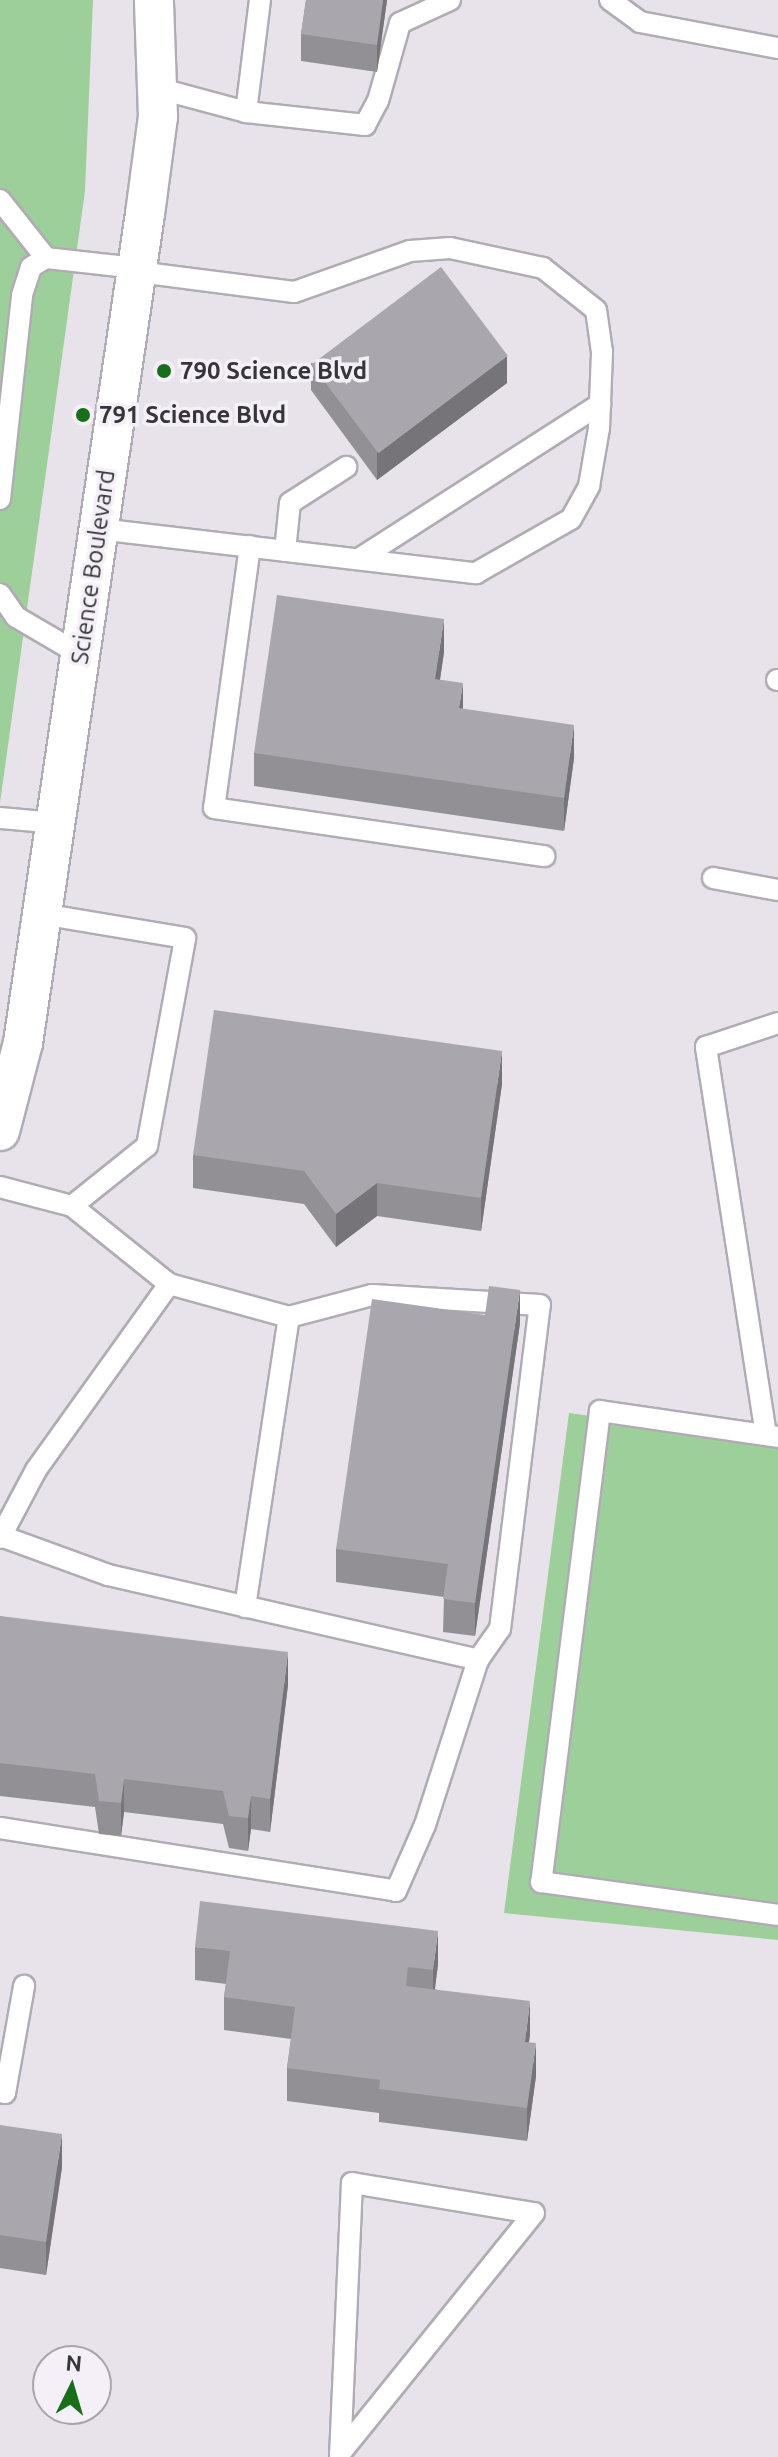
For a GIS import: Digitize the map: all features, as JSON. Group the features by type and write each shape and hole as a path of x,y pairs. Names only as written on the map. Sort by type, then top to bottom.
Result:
{"street":[{"name":"Science Boulevard","path":"0,1131 23,1043 158,117 154,0"}],"lane":[{"path":"246,112 260,0"},
{"path":"157,88 246,112 365,125 378,101 400,23 450,0"},
{"path":"610,0 640,22 778,48"},
{"path":"0,200 46,258"},
{"path":"0,499 22,295 31,267 46,258 294,292 410,251 450,248 543,268 596,310 602,352 600,404 589,486 571,519 476,573 99,529"},
{"path":"359,559 600,404"},
{"path":"285,551 290,503 346,467"},
{"path":"250,546 214,808 545,856"},
{"path":"0,594 16,617 81,655"},
{"path":"0,818 56,823"},
{"path":"713,878 778,890"},
{"path":"42,914 185,938 147,1146 72,1206"},
{"path":"778,1023 706,1047 772,1436 600,1411 541,1882 778,1915"},
{"path":"0,1187 72,1206 169,1284 289,1317 372,1295 540,1305 500,1629 478,1660 425,1825 396,1891 0,1828"},
{"path":"169,1284 36,1470 1,1537 108,1575 478,1660"},
{"path":"245,1607 289,1317"},
{"path":"0,2092 5,2093 24,1986"},
{"path":"352,2183 534,2213 505,2249 340,2455 352,2183"}],"green space":[{"path":"0,0 93,0 85,191 0,803"},
{"path":"569,1413 778,1442 778,1940 504,1913"}],"building":[{"path":"306,0 383,0 377,45 301,34"},
{"path":"441,267 508,356 378,453 312,364"},
{"path":"277,595 444,619 435,679 463,683 459,708 574,725 564,798 254,753"},
{"path":"214,1010 502,1051 481,1198 377,1183 336,1214 304,1171 193,1155"},
{"path":"489,1286 520,1290 475,1603 443,1599 448,1564 336,1549 372,1299 485,1315"},
{"path":"0,1616 288,1652 270,1799 251,1796 248,1818 229,1816 223,1791 124,1779 121,1803 99,1801 95,1774 0,1763"},
{"path":"200,1901 438,1931 433,1970 408,1967 406,1986 530,2001 525,2042 536,2043 527,2108 379,2089 380,2080 287,2068 295,2007 224,1997 230,1951 195,1947"},
{"path":"0,2125 62,2134 46,2242 0,2235"}],"place":[{"name":"790 Science Blvd","path":"164,371"},
{"name":"791 Science Blvd","path":"83,415"}]}
